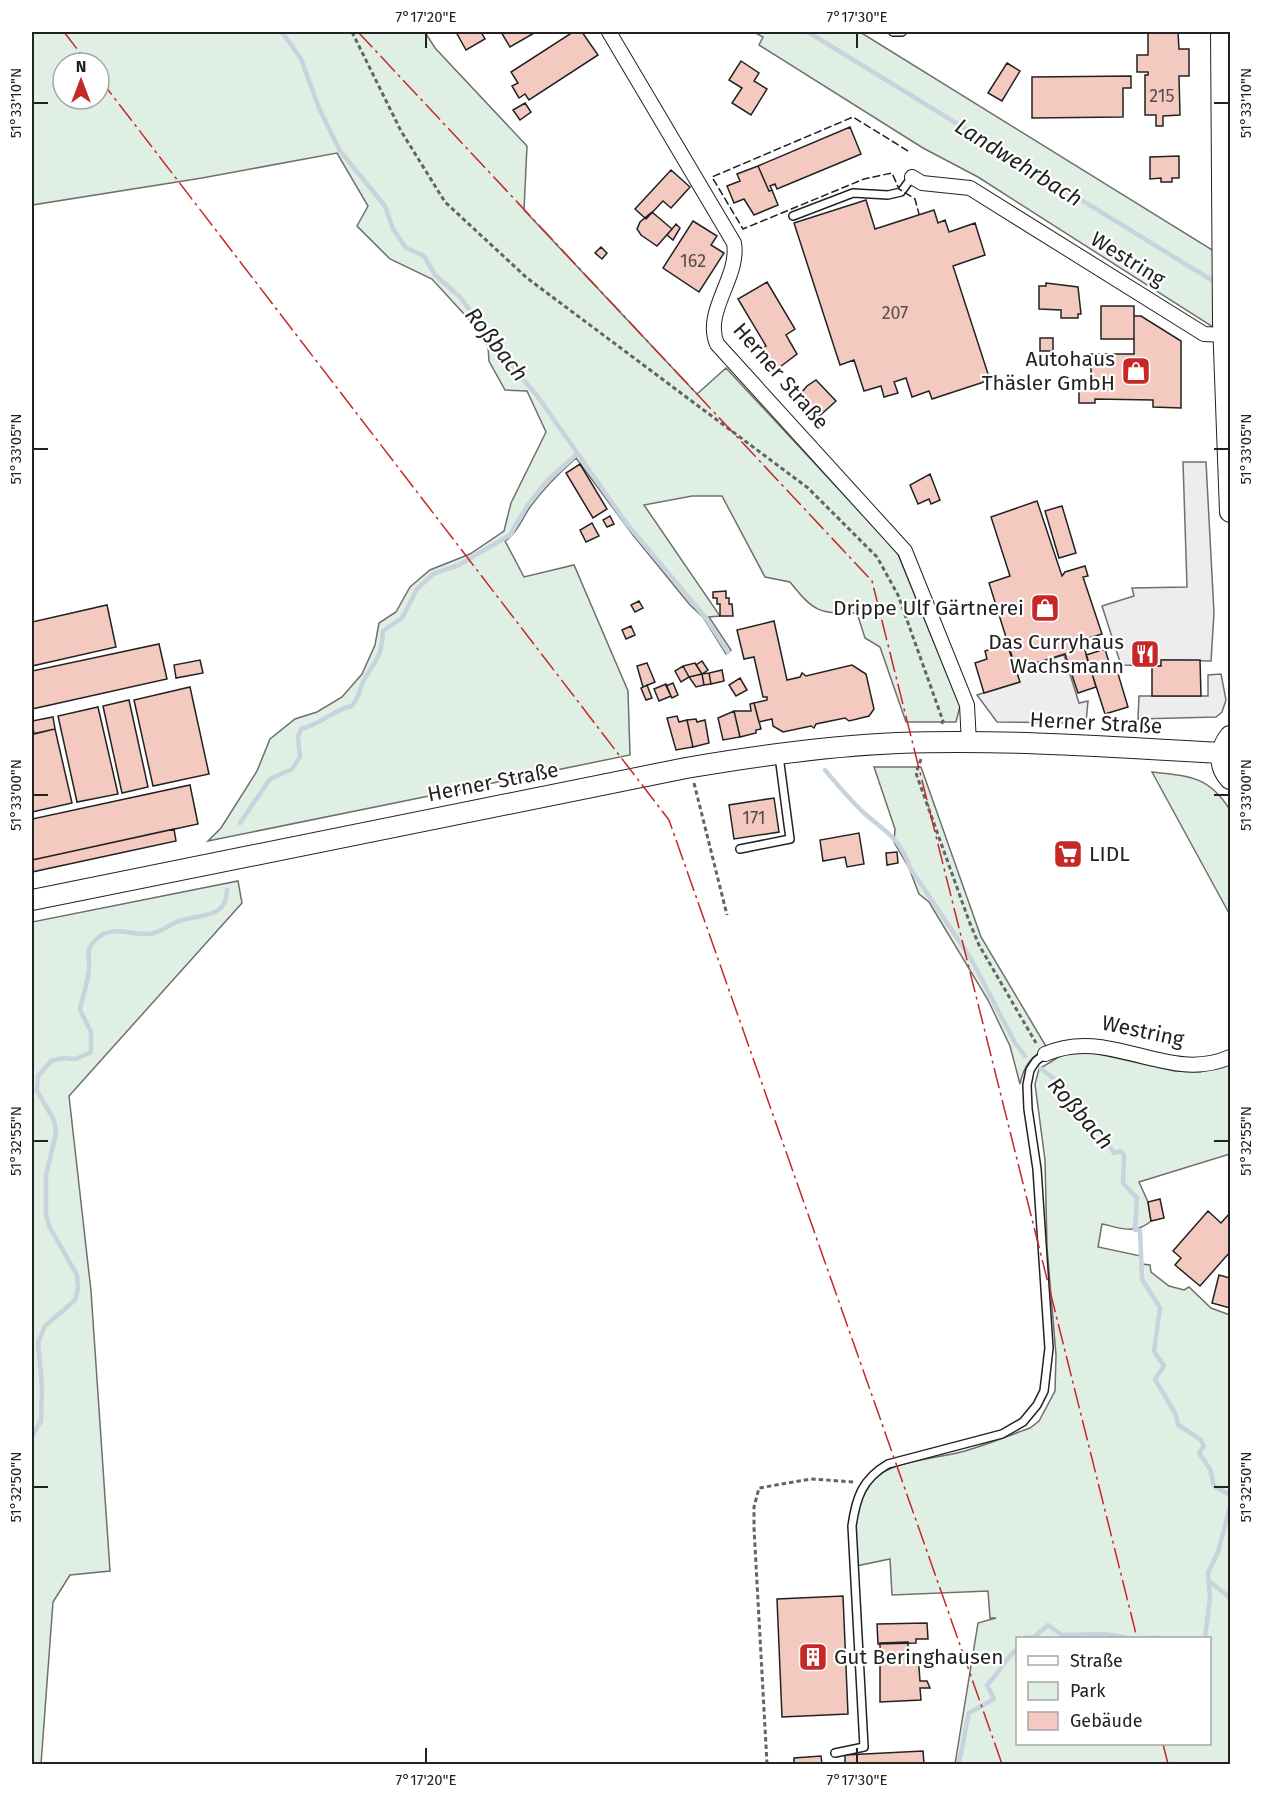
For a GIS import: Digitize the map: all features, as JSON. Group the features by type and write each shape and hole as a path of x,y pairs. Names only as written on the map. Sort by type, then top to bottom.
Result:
{"main road":[{"path":"1221,32 1226,187 1223,249 1224,329 1230,512"},
{"name":"Herner Straße","path":"32,900 686,768 779,753 874,744 1226,745"},
{"path":"1226,745 1222,766 1230,779"}],"street":[{"name":"Herner Straße","path":"609,32 734,243 735,258 713,325 717,344 898,541 968,705 969,743"},
{"name":"Westring","path":"912,177 922,183 970,188 1204,334 1224,329"},
{"name":"Westring","path":"1045,1054 1065,1047 1089,1044 1176,1064 1203,1065 1230,1057"}],"lane":[{"path":"893,32 902,32"},
{"path":"792,216 853,193 888,195 901,192 912,177"},
{"path":"740,849 790,839 779,753"},
{"path":"835,1753 864,1747 852,1526 855,1506 863,1484 873,1472 888,1464 1002,1434 1023,1422 1037,1405 1044,1391 1048,1336 1037,1169 1027,1085 1030,1070 1045,1054"}],"path":[{"path":"352,32 401,131 445,202 527,278 808,488 878,557 898,595 943,721 931,744"},
{"path":"686,768 698,791 727,915"},
{"path":"918,779 979,945 1045,1054"},
{"path":"767,1764 754,1528 754,1508 759,1488 810,1479 863,1484"}],"green space":[{"path":"32,32 425,32 435,48 527,146 524,210 697,394 726,368 897,552 960,706 956,722 906,722 880,647 865,638 857,613 825,612 805,600 790,582 765,577 722,496 692,496 644,505 720,616 709,617 731,650 726,654 703,617 690,605 633,535 576,458 541,493 516,530 505,541 524,577 574,565 628,691 630,755 208,841 221,828 257,771 270,739 295,719 317,712 342,697 362,674 375,645 379,623 396,612 410,587 430,570 470,554 504,531 511,503 546,432 527,391 505,390 489,361 488,346 475,326 432,279 390,259 357,226 368,206 337,153 202,178 32,205"},
{"path":"754,32 860,32 1230,261 1230,338 978,177 923,148 759,45 763,37"},
{"path":"874,767 921,767 981,937 1047,1048 1029,1062 1020,1084 1010,1046 988,1000 929,902 919,894 909,868 894,842 895,829"},
{"path":"1152,772 1187,777 1206,784 1214,790 1230,810 1230,915"},
{"path":"238,881 242,903 69,1096 91,1291 110,1571 70,1575 53,1602 41,1764 32,1764 32,922"},
{"path":"1080,1050 1175,1071 1200,1072 1230,1062 1230,1154 1139,1182 1148,1202 1151,1221 1133,1229 1102,1224 1098,1247 1141,1256 1142,1264 1150,1265 1151,1272 1169,1286 1184,1290 1189,1287 1211,1308 1230,1315 1230,1764 955,1764 978,1623 996,1618 990,1618 988,1591 892,1595 890,1559 856,1566 855,1517 865,1489 873,1479 895,1467 970,1450 1030,1428 1039,1421 1055,1391 1056,1355 1047,1247 1045,1160 1035,1084 1039,1069 1065,1053"}],"shaded area":[{"path":"1183,462 1206,462 1214,613 1211,661 1162,660 1161,666 1121,665 1102,606 1134,596 1132,588 1187,587"},
{"name":"Drippe Ulf Gärtnerei","path":"1064,655 1079,703 1088,701 1086,723 997,722 977,695 1019,682 1016,669"},
{"path":"1221,674 1226,700 1222,712 1216,717 1138,719 1139,696 1208,696 1208,675"}],"building":[{"path":"456,32 481,32 485,39 466,50"},
{"path":"501,32 536,32 510,47"},
{"path":"573,32 582,32 598,55 529,100 525,94 519,98 512,86 518,83 511,72"},
{"path":"1148,32 1178,32 1179,49 1189,49 1189,76 1179,76 1180,115 1163,116 1163,126 1156,126 1156,115 1145,115 1145,75 1148,75 1148,72 1137,72 1137,55 1148,55"},
{"path":"741,61 759,73 754,81 767,89 751,115 732,103 742,88 729,80"},
{"path":"1007,63 1020,71 1002,101 988,93"},
{"path":"1131,76 1131,88 1123,88 1123,117 1032,118 1032,77"},
{"path":"525,103 531,112 520,120 513,110"},
{"path":"850,127 861,154 777,189 775,184 770,186 772,190 769,191 758,166"},
{"path":"1179,156 1179,178 1172,178 1172,182 1161,182 1161,178 1150,179 1150,157"},
{"path":"758,166 778,205 754,215 744,199 734,203 727,186 740,181 737,174"},
{"path":"671,170 690,187 671,208 663,201 646,219 635,209"},
{"path":"866,200 875,229 934,210 938,223 945,220 949,232 975,223 985,255 953,266 990,380 932,399 929,391 912,397 906,378 894,382 898,393 884,397 881,386 864,391 854,360 840,365 794,223"},
{"path":"652,212 672,229 657,246 641,235 637,229 640,222"},
{"path":"693,221 717,236 711,245 724,253 699,292 663,268"},
{"path":"676,224 680,228 673,240 667,235"},
{"path":"601,247 607,253 602,259 595,253"},
{"path":"767,282 795,329 786,335 797,354 776,370 762,348 766,346 738,299"},
{"path":"1046,283 1078,287 1081,314 1078,314 1078,318 1061,318 1061,310 1039,309 1039,286 1046,286"},
{"path":"1101,306 1134,306 1134,339 1101,339"},
{"name":"Autohaus Thäsler GmbH","path":"1134,316 1141,316 1181,341 1181,408 1153,407 1153,400 1095,399 1095,403 1079,403 1079,387 1091,387 1091,354 1134,354"},
{"path":"1040,338 1053,338 1053,351 1040,351"},
{"path":"816,380 836,401 815,420 796,399 807,386"},
{"path":"580,464 607,509 593,518 566,473"},
{"path":"930,474 940,500 931,504 929,499 918,504 910,485"},
{"name":"Drippe Ulf Gärtnerei","path":"1037,501 1062,576 1065,572 1085,566 1088,576 1083,577 1102,634 1082,640 1096,687 1078,693 1065,654 1016,669 989,583 1010,576 991,517"},
{"path":"1062,506 1076,553 1059,558 1045,511"},
{"path":"610,516 614,524 607,527 603,520"},
{"path":"592,523 599,536 586,542 580,530"},
{"path":"726,591 726,598 729,598 729,604 732,604 733,616 720,616 720,604 717,604 717,598 713,598 713,592"},
{"path":"639,601 643,608 635,612 631,605"},
{"path":"107,605 116,647 32,666 32,622"},
{"path":"774,621 787,680 800,677 802,673 806,676 852,665 866,674 874,709 869,716 849,721 845,718 816,724 814,728 811,726 783,732 773,726 772,719 759,722 754,703 767,700 767,697 763,697 754,657 744,659 737,630"},
{"path":"631,626 635,635 626,639 622,630"},
{"path":"159,644 167,679 32,709 32,671"},
{"path":"1007,644 1020,682 984,693 975,663 987,659 985,651"},
{"name":"Das Curryhaus Wachsmann","path":"1138,647 1152,647 1152,660 1138,660"},
{"path":"1105,649 1111,669 1116,667 1128,707 1105,714 1086,655"},
{"path":"200,660 203,673 176,678 174,665"},
{"path":"1161,660 1200,660 1201,696 1152,696 1152,666 1161,666"},
{"path":"702,661 708,670 702,674 696,665"},
{"path":"647,663 655,682 643,687 637,666"},
{"path":"695,663 702,674 689,677 683,666"},
{"path":"683,666 689,677 681,682 675,671"},
{"path":"722,670 724,681 711,684 709,673"},
{"path":"709,673 711,684 704,685 702,674"},
{"path":"702,674 704,685 696,687 689,677"},
{"path":"740,678 747,690 736,696 729,685"},
{"path":"673,683 678,695 672,698 666,686"},
{"path":"666,684 671,696 659,701 654,689"},
{"path":"647,685 652,698 646,700 641,688"},
{"path":"190,687 209,774 153,786 134,700"},
{"path":"129,700 148,787 122,793 103,706"},
{"path":"754,703 761,729 756,730 756,733 740,737 734,711 751,711 750,704"},
{"path":"98,707 118,794 77,802 58,716"},
{"path":"734,711 740,737 723,740 718,718"},
{"path":"677,716 679,722 687,720 693,747 676,750 667,718"},
{"path":"53,717 55,729 34,734 32,721"},
{"path":"696,719 697,722 705,720 709,743 693,747 687,720"},
{"path":"55,729 72,803 32,812 32,734"},
{"path":"190,785 198,824 32,860 32,819"},
{"path":"774,798 779,832 734,839 729,805"},
{"path":"174,829 176,841 32,872 32,860"},
{"path":"859,833 864,864 847,867 845,857 823,861 820,840"},
{"path":"897,852 898,863 887,865 886,853"},
{"path":"1160,1199 1164,1218 1151,1221 1148,1202"},
{"path":"1208,1211 1221,1223 1230,1213 1230,1252 1200,1286 1175,1265 1181,1258 1173,1251"},
{"path":"1219,1275 1230,1278 1230,1308 1212,1303"},
{"name":"Gut Beringhausen","path":"843,1596 848,1714 782,1717 777,1599"},
{"path":"927,1623 928,1639 916,1639 916,1643 878,1644 877,1624"},
{"path":"908,1642 908,1654 918,1654 920,1681 927,1681 930,1688 920,1688 921,1700 880,1702 880,1643"},
{"path":"923,1751 924,1764 845,1764 845,1755"},
{"path":"821,1756 822,1764 794,1764 794,1758"}],"waterway":[{"name":"Roßbach","path":"282,32 301,59 319,108 340,151 385,206 393,229 406,248 424,256 435,275 460,297 538,397 627,524 705,617 728,652"},
{"name":"Landwehrbach","path":"808,32 1218,284"},
{"path":"240,823 270,779 292,769 300,757 298,737 301,729 352,706 379,655 383,631 402,618 417,589 433,574 459,565 510,535 527,506 548,480 577,454"},
{"name":"Roßbach","path":"825,770 853,802 902,849 910,868 970,957 1015,1043 1025,1056"},
{"path":"32,1436 41,1421 42,1385 38,1343 45,1326 75,1300 78,1288 77,1275 49,1226 46,1215 46,1175 56,1133 54,1120 37,1091 38,1076 51,1061 63,1058 76,1059 91,1052 91,1032 80,1010 88,974 89,949 97,938 113,931 154,933 179,921 211,914 222,906 227,890"},
{"name":"Roßbach","path":"1040,1068 1062,1085 1063,1093 1079,1105 1085,1120 1101,1134 1114,1153 1121,1151 1124,1155 1123,1183 1137,1198 1135,1230 1140,1230 1142,1279 1160,1308 1154,1351 1164,1366 1155,1379 1176,1415 1178,1425 1200,1439 1204,1446 1199,1453 1210,1469 1214,1486 1230,1495"},
{"name":"Roßbach","path":"1205,1637 1210,1598 1208,1573 1218,1552 1230,1507"},
{"path":"1209,1581 1230,1598"},
{"name":"Roßbach","path":"1034,1637 1048,1625 1062,1635 1105,1634 1122,1637"},
{"name":"Roßbach","path":"958,1764 969,1713 994,1699 987,1685 1016,1650"}],"fence":[{"path":"908,151 853,117 712,177 743,229 864,179 892,173 899,189 915,199 919,214"}],"power":[{"path":"64,32 79,51"},
{"path":"358,32 872,581 1137,1637"},
{"path":"111,94 669,820 1002,1764"},
{"path":"1163,1745 1168,1764"}],"place":[{"name":"Autohaus Thäsler GmbH","path":"1136,371"},
{"name":"Drippe Ulf Gärtnerei","path":"1045,608"},
{"name":"Das Curryhaus Wachsmann","path":"1145,654"},
{"name":"LIDL","path":"1068,854"},
{"name":"Gut Beringhausen","path":"813,1657"}]}
